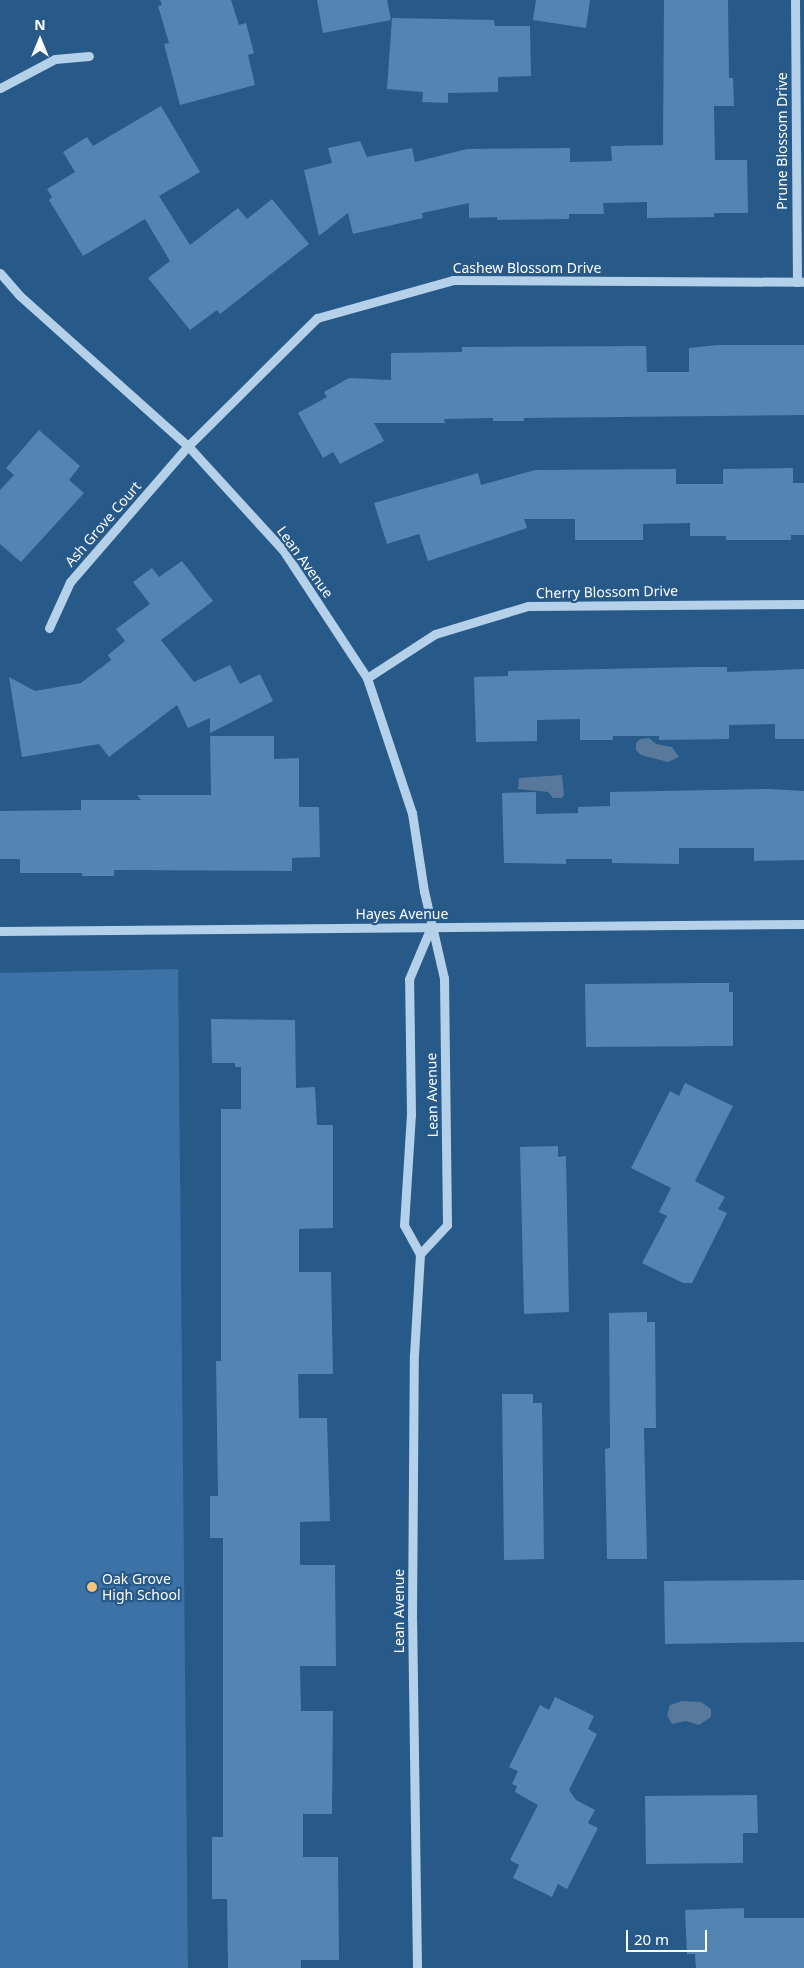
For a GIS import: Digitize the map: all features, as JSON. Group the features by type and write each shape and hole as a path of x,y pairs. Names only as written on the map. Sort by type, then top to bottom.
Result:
{"street":[{"name":"Prune Blossom Drive","path":"795,0 801,282"},
{"path":"0,88 55,58 89,56"},
{"name":"Lean Avenue","path":"0,273 19,295 188,446 283,550 367,678 412,813 431,928 444,978 447,1225 420,1254"},
{"name":"Cashew Blossom Drive","path":"188,446 317,318 453,280 801,282"},
{"name":"Ash Grove Court","path":"49,628 70,582 188,446"},
{"name":"Cherry Blossom Drive","path":"367,678 435,634 528,606 804,604"},
{"name":"Hayes Avenue","path":"0,931 804,924"},
{"name":"Lean Avenue","path":"417,1968 412,1619 414,1355 420,1254 404,1225 411,1114 409,979 431,928"}],"shaded area":[{"path":"649,738 656,744 672,747 679,757 668,762 641,755 636,750 636,743 640,739"},
{"path":"562,775 564,796 561,798 553,798 548,792 518,789 519,778"},
{"name":"Oak Grove High School","path":"178,969 188,1968 0,1968 0,973"},
{"path":"682,1701 701,1702 711,1709 711,1717 699,1725 686,1721 672,1724 667,1715 670,1705"}],"building":[{"path":"160,0 231,0 239,25 246,23 254,53 248,55 255,85 180,105 164,44 169,43 158,6 162,5"},
{"path":"317,0 387,0 391,20 323,33"},
{"path":"536,0 590,0 586,28 533,20"},
{"path":"664,0 728,0 729,78 733,78 734,106 714,106 715,160 747,160 748,213 714,213 714,217 647,218 647,202 603,203 604,214 569,214 569,219 497,220 497,217 469,218 469,203 422,213 423,218 353,234 348,213 319,236 304,170 332,163 328,148 360,141 367,157 412,148 415,162 467,149 570,148 570,162 612,161 611,146 663,145"},
{"path":"392,18 494,20 495,26 530,26 531,76 498,77 498,92 448,93 448,103 422,102 423,92 387,89"},
{"path":"161,106 200,172 159,196 190,245 238,208 247,219 272,199 309,244 220,314 217,310 190,330 148,278 170,261 145,219 83,256 49,200 52,197 47,189 75,172 63,152 87,137 93,146"},
{"path":"717,345 804,345 804,415 524,418 524,421 493,421 493,418 444,419 445,423 374,423 384,441 340,464 333,452 323,458 298,413 327,397 324,392 349,378 391,380 391,353 462,352 462,347 646,346 647,372 689,372 689,348"},
{"path":"39,430 80,466 69,480 84,493 21,562 0,544 0,490 14,475 6,468"},
{"path":"793,468 793,483 804,483 804,535 791,535 791,540 726,540 726,536 690,536 690,523 643,524 643,540 575,540 575,519 524,519 527,528 428,561 419,534 387,544 374,503 478,473 481,485 535,470 676,469 676,484 723,484 723,469"},
{"path":"182,561 213,601 161,640 194,682 230,665 240,684 260,674 273,701 210,733 210,718 188,728 177,705 109,757 99,744 22,757 9,677 35,691 81,683 111,660 108,655 125,641 116,629 150,604 133,582 152,568 159,577"},
{"path":"727,667 727,672 804,669 804,739 775,739 775,724 729,725 729,739 659,740 659,736 613,736 613,740 580,740 580,719 537,720 537,741 476,742 474,677 508,676 508,671"},
{"path":"210,736 274,736 274,759 299,758 299,807 319,807 320,857 292,858 292,871 114,870 114,876 82,876 82,873 20,873 20,859 0,859 0,811 81,810 81,800 141,800 137,795 211,795"},
{"path":"768,789 804,791 804,860 754,861 754,848 679,848 679,864 612,863 612,859 566,859 566,864 504,863 502,793 536,792 536,814 578,813 578,807 610,806 610,792"},
{"path":"729,983 729,992 733,992 733,1046 586,1047 585,984"},
{"path":"211,1019 295,1020 296,1088 315,1087 317,1125 333,1125 333,1228 299,1229 299,1272 331,1272 333,1374 298,1374 299,1418 327,1418 330,1521 300,1522 300,1565 335,1565 336,1666 300,1666 301,1711 333,1711 332,1814 303,1814 303,1857 338,1857 339,1960 301,1960 301,1968 228,1968 227,1899 212,1899 212,1837 223,1837 223,1538 210,1538 210,1496 218,1496 216,1361 221,1361 221,1109 241,1109 241,1067 235,1067 235,1063 212,1063"},
{"path":"685,1083 733,1106 695,1181 725,1197 718,1209 727,1213 692,1283 683,1283 642,1263 667,1216 659,1212 671,1188 631,1168 670,1091 679,1096"},
{"path":"558,1146 558,1157 566,1156 569,1312 524,1314 520,1147"},
{"path":"647,1312 647,1322 655,1322 656,1428 644,1428 647,1559 607,1559 605,1449 610,1448 609,1313"},
{"path":"502,1394 533,1394 533,1403 542,1403 544,1559 504,1560"},
{"path":"804,1580 804,1642 665,1644 664,1581"},
{"path":"555,1697 594,1716 588,1729 597,1734 569,1790 576,1800 595,1810 588,1823 598,1828 567,1889 558,1884 552,1897 513,1878 519,1865 510,1860 538,1805 515,1792 517,1786 512,1784 518,1771 509,1767 540,1705 549,1710"},
{"path":"757,1795 758,1833 743,1833 743,1863 646,1864 645,1796"},
{"path":"744,1908 744,1918 804,1918 804,1968 696,1968 695,1954 687,1954 685,1910"}],"place":[{"name":"Oak Grove High School","path":"92,1587"}]}
